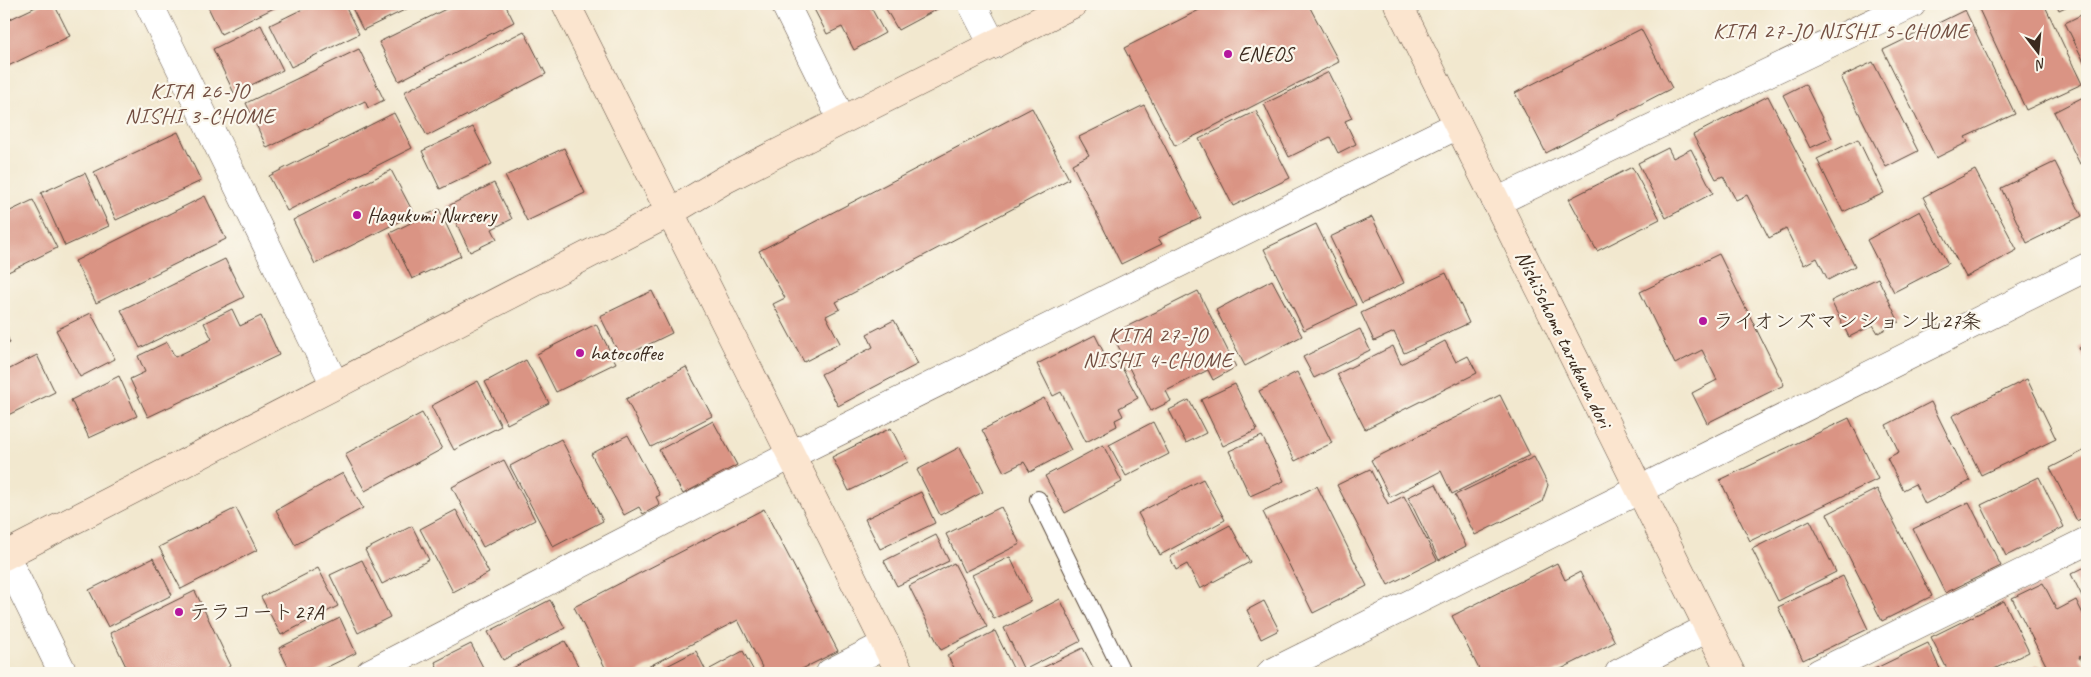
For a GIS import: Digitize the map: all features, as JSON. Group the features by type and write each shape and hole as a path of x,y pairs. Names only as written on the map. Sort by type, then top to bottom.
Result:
{"street":[{"path":"149,4 335,385"},
{"path":"566,4 900,673"},
{"path":"784,4 842,120"},
{"path":"972,4 993,45"},
{"path":"63,673 4,555 669,213 726,179 1072,4"},
{"name":"Nishi5chome tarukawa dori","path":"1398,4 1731,673"},
{"path":"1496,202 1912,4"},
{"path":"370,673 791,455 1458,125"},
{"path":"1271,673 2087,267"},
{"path":"1819,673 2087,541"},
{"path":"1619,673 1708,628"},
{"path":"830,673 886,644"}],"lane":[{"path":"1038,499 1123,673"}],"building":[{"path":"42,4 54,4 70,36 4,68 4,22"},
{"path":"214,4 280,5 221,34 208,7"},
{"path":"313,4 344,4 359,34 291,67 270,25"},
{"path":"350,4 417,4 363,30"},
{"path":"456,4 505,4 514,22 399,81 379,42"},
{"path":"824,4 869,4 885,33 854,50 842,27 827,34 814,9"},
{"path":"883,4 940,4 941,7 898,30"},
{"path":"1211,4 1308,4 1339,62 1175,146 1124,48"},
{"path":"1984,4 2044,4 2082,84 2026,110 1978,7"},
{"path":"2056,4 2072,4 2059,10"},
{"path":"1965,10 2015,114 1965,137 1968,142 1936,158 1883,50"},
{"path":"2087,12 2087,68 2065,23"},
{"path":"261,25 283,70 234,93 213,49"},
{"path":"1641,29 1672,88 1546,153 1515,93"},
{"path":"524,31 546,74 427,136 404,92"},
{"path":"359,49 384,100 368,108 365,101 267,148 246,103"},
{"path":"1873,62 1918,151 1886,167 1841,77"},
{"path":"1329,72 1352,118 1345,121 1356,144 1338,153 1330,137 1289,157 1264,104"},
{"path":"1805,84 1832,138 1810,148 1783,95"},
{"path":"2087,95 2087,160 2080,164 2054,112"},
{"path":"1768,96 1855,266 1828,280 1817,258 1804,265 1786,229 1769,238 1747,195 1736,200 1723,176 1716,179 1693,135"},
{"path":"1144,105 1201,218 1158,238 1162,244 1121,264 1072,164 1089,155 1079,137"},
{"path":"1032,108 1069,179 836,302 840,309 826,316 840,343 804,362 773,304 785,298 759,251"},
{"path":"1256,111 1290,178 1233,206 1199,139"},
{"path":"394,113 412,148 287,211 269,176"},
{"path":"473,127 492,164 440,189 422,151"},
{"path":"178,132 201,181 116,220 94,172"},
{"path":"1858,139 1884,193 1843,212 1817,159"},
{"path":"564,148 585,193 527,221 505,176"},
{"path":"1668,148 1673,158 1691,149 1713,193 1666,218 1638,163"},
{"path":"2055,162 2082,216 2027,243 2001,188"},
{"path":"1632,167 1660,219 1597,251 1569,199"},
{"path":"391,170 414,214 315,264 293,220"},
{"path":"1975,170 2017,250 1966,277 1923,197"},
{"path":"85,173 109,226 65,246 41,193"},
{"path":"494,183 512,219 492,229 497,239 470,252 448,206"},
{"path":"205,196 226,239 96,303 75,261"},
{"path":"33,200 57,248 4,274 4,214"},
{"path":"439,209 461,256 412,279 390,233"},
{"path":"1920,211 1948,264 1894,292 1867,240"},
{"path":"1372,217 1404,283 1362,303 1330,237"},
{"path":"1316,224 1356,305 1304,330 1264,249"},
{"name":"ライオンズマンション北27条","path":"1719,254 1784,385 1707,423 1692,393 1717,380 1702,350 1675,364 1640,292"},
{"path":"225,259 244,297 140,348 121,310"},
{"path":"1446,273 1469,323 1404,353 1394,332 1374,341 1361,313"},
{"path":"1878,278 1899,322 1878,333 1873,325 1849,337 1831,301"},
{"path":"1272,280 1302,336 1245,366 1216,310"},
{"path":"652,291 672,333 621,358 600,316"},
{"path":"1198,291 1236,367 1213,380 1208,370 1166,391 1171,401 1151,411 1112,334"},
{"path":"232,309 240,326 261,316 279,355 148,417 130,379 145,372 138,356 167,342 175,357 212,339 204,323"},
{"path":"91,313 115,359 80,377 56,330"},
{"path":"894,320 918,364 838,406 821,374 873,347 867,334"},
{"path":"596,324 616,363 556,392 537,354"},
{"path":"4,329 10,343 4,346"},
{"path":"1360,329 1370,350 1314,378 1303,357"},
{"path":"1095,335 1111,367 1119,362 1138,398 1119,408 1123,416 1115,420 1117,426 1086,442 1061,392 1053,396 1037,364"},
{"path":"1445,341 1456,362 1468,356 1477,373 1365,429 1337,374 1393,346 1401,364"},
{"path":"2087,344 2087,366 2079,348"},
{"path":"37,355 55,392 4,417 4,372"},
{"path":"526,360 549,403 507,424 485,382"},
{"path":"686,367 712,416 651,447 626,399"},
{"path":"1297,372 1332,443 1295,461 1259,391"},
{"path":"119,376 137,416 89,438 71,400"},
{"path":"2027,379 2056,439 1981,475 1952,416"},
{"path":"478,381 501,426 454,450 431,406"},
{"path":"1235,384 1257,430 1223,446 1201,400"},
{"path":"1500,395 1530,455 1452,494 1441,471 1390,497 1371,460"},
{"path":"1044,398 1071,450 1030,472 1024,462 1004,472 982,430"},
{"path":"1189,400 1206,433 1186,443 1169,410"},
{"path":"1931,402 1970,481 1925,504 1915,484 1903,490 1887,458 1899,452 1886,425"},
{"path":"422,413 442,449 365,491 345,454"},
{"path":"1849,418 1878,479 1750,541 1720,480"},
{"path":"713,421 737,465 683,494 659,450"},
{"path":"1153,422 1169,454 1126,476 1109,445"},
{"path":"891,428 908,462 849,491 832,457"},
{"path":"628,435 660,495 656,497 660,505 643,514 639,507 624,515 591,454"},
{"path":"1262,436 1284,481 1250,496 1229,451"},
{"path":"561,439 603,521 553,547 510,466"},
{"path":"1103,445 1122,482 1065,513 1045,476"},
{"path":"960,447 983,492 940,515 917,470"},
{"path":"2087,449 2087,515 2077,521 2050,468"},
{"path":"1534,457 1548,485 1542,502 1475,535 1455,495"},
{"path":"504,460 535,520 483,547 452,487"},
{"path":"1370,469 1388,504 1404,496 1437,560 1388,585 1337,485"},
{"path":"343,473 363,508 295,545 276,510"},
{"path":"2039,477 2064,527 2006,556 1981,505"},
{"path":"1203,479 1225,520 1160,555 1138,513"},
{"path":"1436,484 1466,546 1439,560 1408,497"},
{"path":"1317,486 1367,586 1313,613 1263,512"},
{"path":"1877,489 1932,596 1882,621 1827,514"},
{"path":"921,492 935,523 880,549 865,519"},
{"path":"1969,502 2001,566 1945,593 1913,529"},
{"path":"1001,507 1020,544 964,572 946,534"},
{"path":"236,508 257,550 181,589 159,547"},
{"path":"764,509 838,651 794,673 765,673 738,620 636,673 608,673 574,607"},
{"path":"456,510 489,573 453,592 420,529"},
{"path":"1810,520 1836,572 1778,601 1752,549"},
{"path":"1230,525 1250,562 1200,589 1187,564 1176,570 1170,557"},
{"path":"412,526 429,560 382,584 365,550"},
{"path":"936,535 949,561 897,586 884,561"},
{"path":"1010,557 1031,601 994,619 972,575"},
{"path":"153,558 172,595 108,627 89,590"},
{"path":"362,560 390,617 358,633 330,575"},
{"path":"954,563 987,627 941,650 909,586"},
{"path":"1557,563 1565,580 1580,572 1615,642 1553,673 1481,673 1452,616"},
{"path":"2087,566 2087,606 2071,574"},
{"path":"318,568 338,606 281,635 261,597"},
{"path":"1843,576 1868,629 1803,660 1778,607"},
{"path":"2043,583 2057,610 2076,600 2087,622 2087,653 2079,657 2085,668 2076,673 2050,673 2012,598"},
{"name":"テラコート27A","path":"195,591 231,666 227,668 229,673 129,673 110,633"},
{"path":"1060,599 1081,641 1024,670 1004,628"},
{"path":"550,600 565,628 503,660 488,632"},
{"path":"1264,601 1279,630 1261,639 1247,610"},
{"path":"2004,601 2029,652 1986,673 1949,673 1931,637"},
{"path":"340,618 356,653 315,673 291,673 279,648"},
{"path":"995,631 1013,668 1003,673 957,673 947,655"},
{"path":"565,641 582,673 508,673 507,671"},
{"path":"1928,643 1942,673 1866,673 1870,671"},
{"path":"471,644 486,673 440,673 435,662"},
{"path":"1083,648 1096,673 1032,673"},
{"path":"696,651 707,673 668,673 665,667"},
{"path":"743,651 755,673 713,673 710,669"},
{"path":"2038,665 2042,673 2020,673"}],"place":[{"name":"ENEOS","path":"1228,54"},
{"name":"Hagukumi Nursery","path":"357,215"},
{"name":"ライオンズマンション北27条","path":"1703,321"},
{"name":"hatocoffee","path":"580,353"},
{"name":"テラコート27A","path":"179,612"}],"district":[{"name":"KITA 27-JO NISHI 5-CHOME","path":"1841,31"},
{"name":"KITA 26-JO NISHI 3-CHOME","path":"200,104"},
{"name":"KITA 27-JO NISHI 4-CHOME","path":"1158,348"}]}
